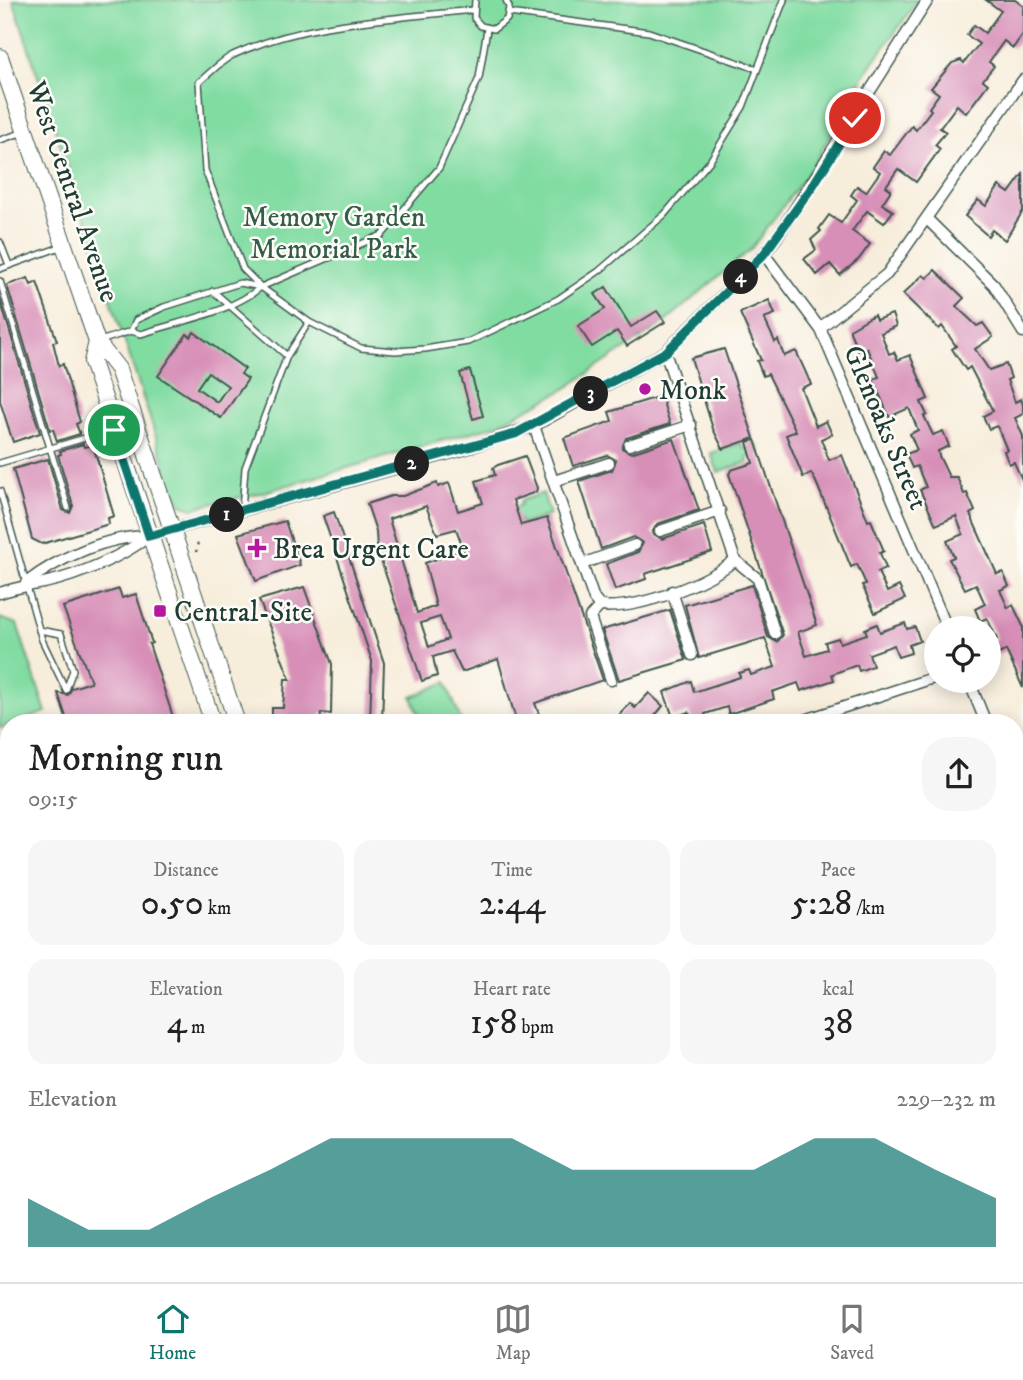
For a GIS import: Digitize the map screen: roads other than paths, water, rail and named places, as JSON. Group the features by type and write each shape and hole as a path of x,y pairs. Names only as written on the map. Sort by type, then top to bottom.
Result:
{"main road":[{"name":"West Central Avenue","path":"0,57 97,342 118,369 174,528 234,714"},
{"name":"West Central Avenue","path":"97,342 92,362 210,714"}],"street":[{"path":"0,593 26,583 45,568 125,536 149,536 242,511 458,451 534,426 666,352 764,254 812,187 928,0"},
{"path":"820,328 887,274 1023,80"},
{"path":"927,219 994,285 1023,332"},
{"name":"Glenoaks Street","path":"764,254 820,328 942,616"},
{"path":"666,352 735,560 758,579 775,634"},
{"path":"629,445 691,425"},
{"path":"534,426 594,598 600,606 621,608 671,591 715,576 735,560"},
{"path":"554,481 609,463"},
{"path":"660,531 720,510"},
{"path":"582,564 635,545"},
{"path":"671,591 692,654"},
{"path":"600,606 590,617 611,680"},
{"path":"823,714 924,681"},
{"path":"974,693 982,714"}],"lane":[{"path":"475,0 472,10 478,24 487,29 503,25 509,13 506,0"},
{"path":"472,10 381,19 292,36 231,56 199,82 205,170 243,269 261,287 309,322 360,348 396,351 468,342 558,299 599,271 664,215 710,161 743,107 784,0"},
{"path":"509,13 649,32 757,69"},
{"path":"97,342 131,331 141,334 247,299 261,287 382,235 439,168 479,78 487,29"},
{"path":"0,140 25,131"},
{"path":"0,242 9,265"},
{"path":"0,269 65,246"},
{"path":"0,281 68,508"},
{"path":"131,331 136,320 150,313 213,291 240,283 261,287"},
{"path":"213,291 287,356"},
{"path":"158,310 163,326"},
{"path":"150,313 156,329"},
{"path":"242,511 245,468 287,356 309,322"},
{"path":"0,463 85,438"},
{"path":"0,491 39,630 66,690 73,670 61,634 39,630"},
{"path":"0,523 8,521"}],"place":[{"name":"Monk","path":"645,389"},
{"name":"Brea Urgent Care","path":"257,548"},
{"name":"Central-Site","path":"160,611"}],"park label":[{"name":"Memory Garden Memorial Park","path":"334,232"}]}
